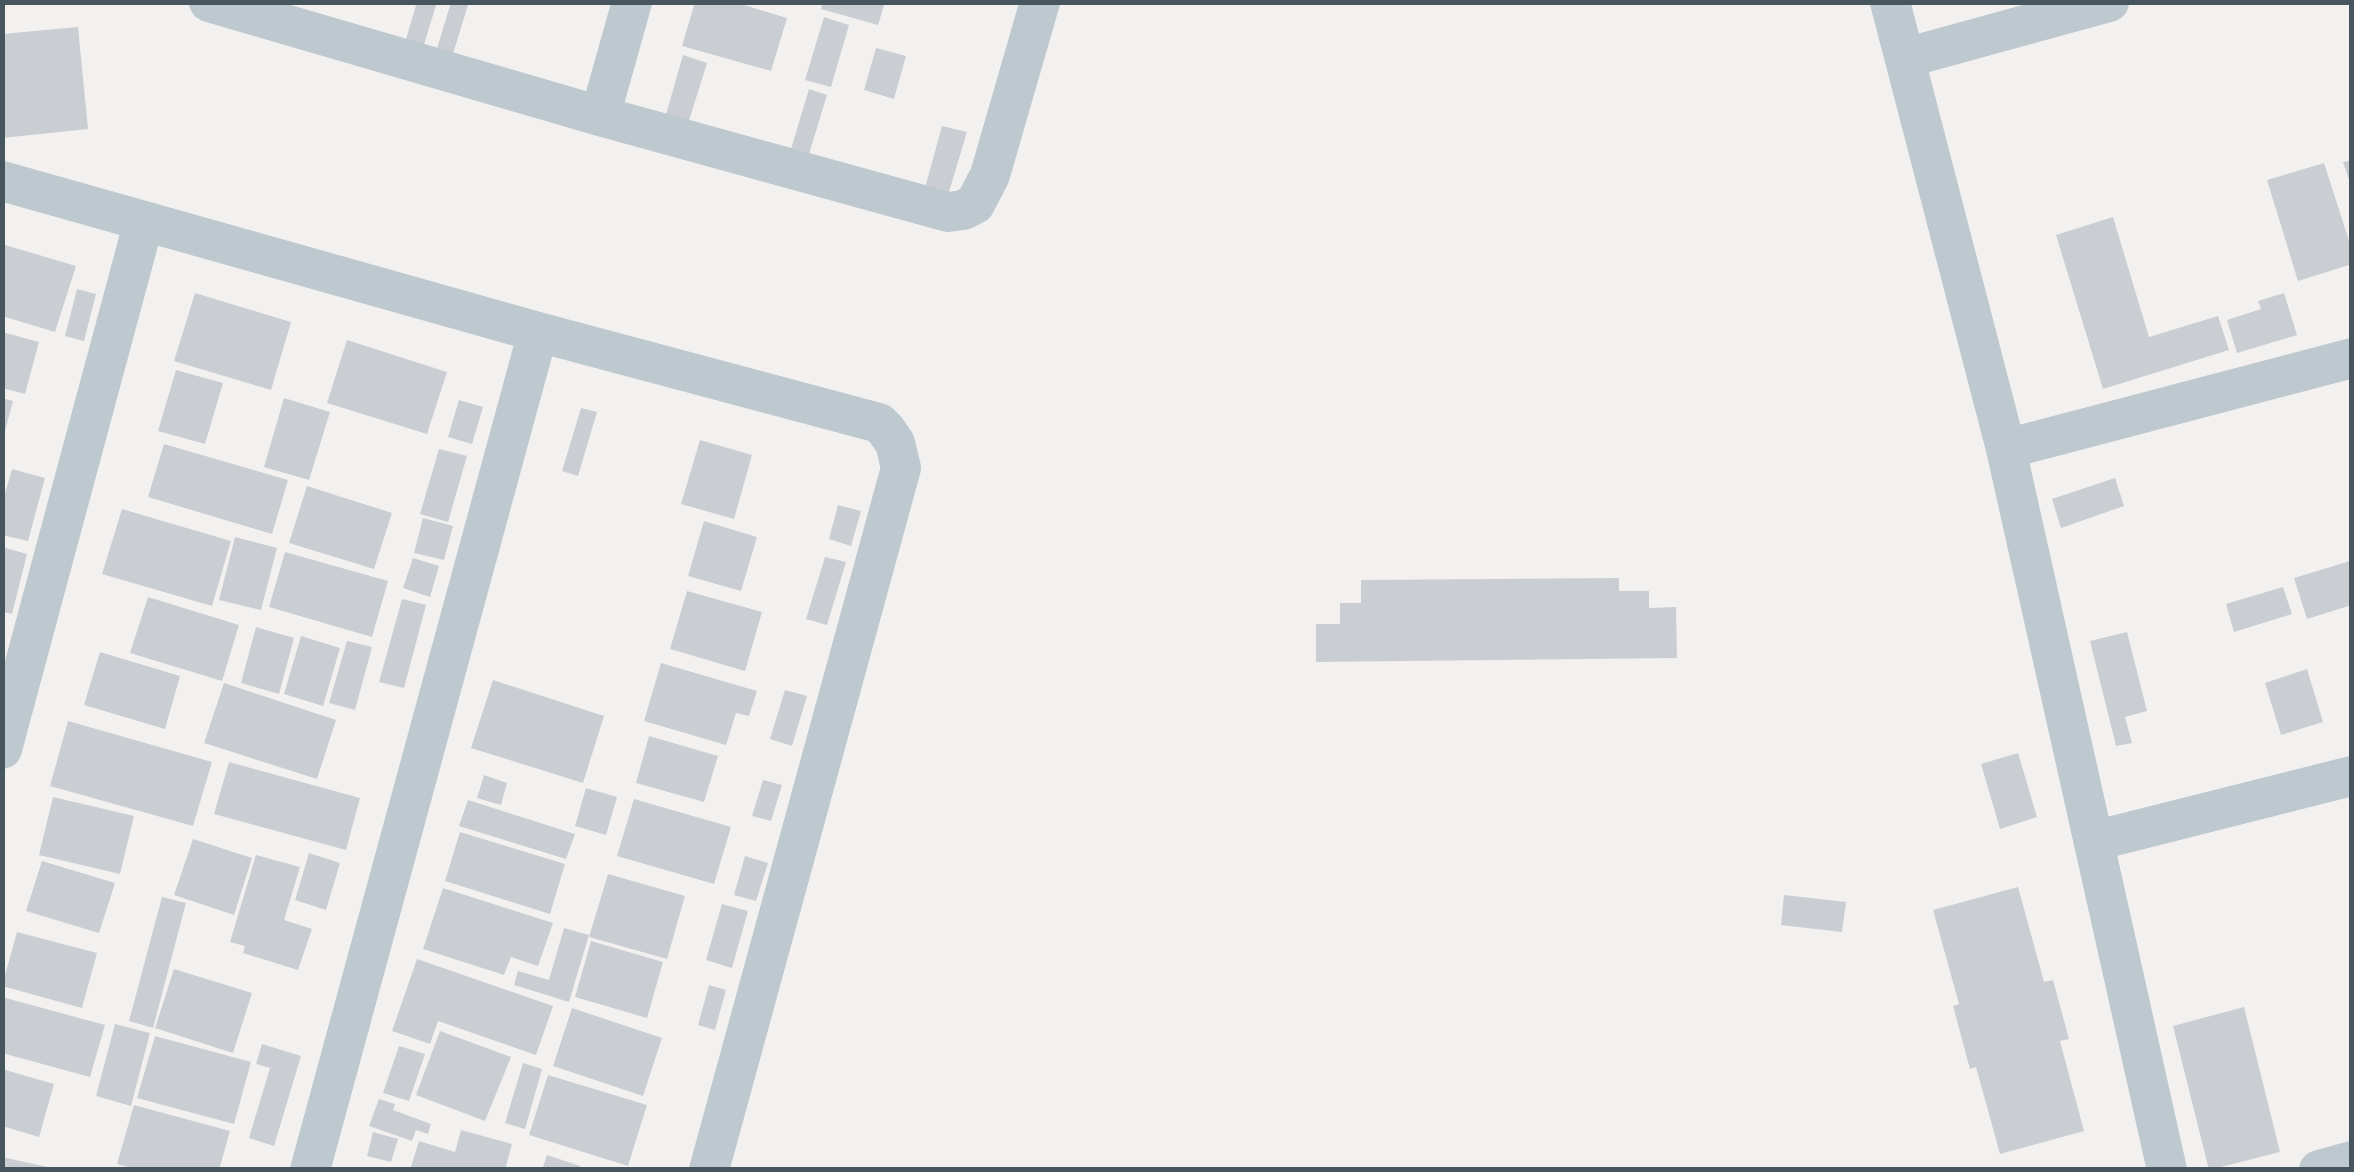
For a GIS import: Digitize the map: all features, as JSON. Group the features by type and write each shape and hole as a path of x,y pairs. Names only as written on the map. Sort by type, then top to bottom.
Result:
{"street":[{"path":"600,116 632,2"},
{"path":"210,3 948,212 975,204 990,175 1040,2"},
{"path":"1890,2 2006,450 2166,1170"},
{"path":"1906,58 2109,2"},
{"path":"2,181 879,423 895,442 901,468 709,1170"},
{"path":"2,749 144,221"},
{"path":"310,1170 538,332"},
{"path":"2006,450 2352,358"},
{"path":"2094,842 2352,776"},
{"path":"2319,1170 2352,1161"}],"building":[{"path":"417,2 437,2 422,51 404,46"},
{"path":"451,2 469,2 452,57 436,52"},
{"path":"695,2 734,2 787,18 771,71 682,46"},
{"path":"823,2 885,2 878,25 821,9"},
{"path":"824,17 849,25 831,87 805,80"},
{"path":"78,27 88,129 2,138 2,34"},
{"path":"876,48 906,56 894,99 864,90"},
{"path":"683,55 707,63 688,124 665,118"},
{"path":"809,89 827,95 809,154 791,149"},
{"path":"942,126 967,132 948,195 925,188"},
{"path":"2352,160 2352,186 2351,186 2343,162"},
{"path":"2324,163 2352,250 2352,264 2298,281 2267,180"},
{"path":"2113,217 2149,337 2218,316 2229,350 2103,389 2056,235"},
{"path":"2,244 76,266 55,332 2,316"},
{"path":"77,289 96,294 84,341 65,336"},
{"path":"195,293 291,322 271,390 174,361"},
{"path":"2284,293 2297,335 2237,353 2227,320 2261,309 2258,301"},
{"path":"2,332 39,342 25,394 2,388"},
{"path":"347,340 447,372 427,434 327,403"},
{"path":"176,370 223,383 205,444 158,431"},
{"path":"2,398 13,401 4,435 2,434"},
{"path":"284,398 330,412 309,480 264,467"},
{"path":"459,400 483,407 472,444 448,437"},
{"path":"581,408 597,412 578,476 562,471"},
{"path":"700,440 752,455 734,519 681,504"},
{"path":"164,444 288,480 272,534 148,497"},
{"path":"439,449 467,456 448,522 420,514"},
{"path":"12,469 45,478 28,541 2,535 2,504"},
{"path":"2115,478 2124,506 2061,528 2052,499"},
{"path":"307,486 392,513 374,569 289,543"},
{"path":"838,505 861,511 851,546 829,539"},
{"path":"122,509 231,541 212,606 102,574"},
{"path":"423,518 453,526 444,560 414,553"},
{"path":"704,521 757,537 741,591 688,576"},
{"path":"235,537 277,548 261,610 219,600"},
{"path":"2,547 27,554 12,614 2,612"},
{"path":"285,552 388,581 372,637 269,607"},
{"path":"825,557 846,562 827,625 806,619"},
{"path":"413,558 439,566 430,597 403,588"},
{"path":"2350,561 2352,605 2307,619 2294,578"},
{"path":"1619,578 1619,591 1649,591 1649,608 1676,607 1677,658 1316,662 1316,624 1340,624 1340,603 1361,603 1361,580"},
{"path":"2283,587 2292,614 2234,632 2226,604"},
{"path":"687,591 762,612 745,671 670,649"},
{"path":"148,597 239,625 222,681 130,653"},
{"path":"402,599 426,605 404,688 379,682"},
{"path":"256,627 294,638 279,694 241,683"},
{"path":"2127,632 2147,711 2125,717 2132,743 2116,746 2090,641"},
{"path":"301,636 340,648 323,706 284,694"},
{"path":"347,641 372,647 355,710 329,703"},
{"path":"100,652 180,676 165,729 84,705"},
{"path":"661,663 757,691 749,716 736,713 726,745 644,721"},
{"path":"2307,669 2323,722 2281,735 2265,683"},
{"path":"493,680 604,716 583,783 471,748"},
{"path":"224,683 336,720 317,779 204,743"},
{"path":"785,690 807,696 792,746 770,739"},
{"path":"68,721 212,762 193,826 50,786"},
{"path":"649,736 718,756 704,802 636,783"},
{"path":"2018,753 2037,817 2000,829 1981,764"},
{"path":"229,762 360,798 346,850 214,814"},
{"path":"484,775 507,783 501,805 477,798"},
{"path":"763,780 782,785 771,821 752,816"},
{"path":"586,788 617,797 606,835 575,826"},
{"path":"53,797 134,816 120,874 39,855"},
{"path":"634,799 731,827 714,884 617,856"},
{"path":"468,800 575,834 566,859 459,826"},
{"path":"460,832 565,864 550,914 445,881"},
{"path":"193,839 252,858 234,915 174,895"},
{"path":"309,853 340,863 326,910 295,900"},
{"path":"256,855 300,867 284,920 312,929 298,970 243,953 245,946 230,942"},
{"path":"745,856 768,863 756,901 734,895"},
{"path":"42,861 115,883 99,933 26,911"},
{"path":"608,874 685,896 667,959 589,937"},
{"path":"2018,887 2044,982 2053,980 2069,1039 2060,1041 2084,1131 2000,1154 1976,1067 1970,1069 1953,1006 1959,1004 1933,910"},
{"path":"443,888 553,923 538,966 511,957 504,975 423,949"},
{"path":"1784,895 1846,902 1842,932 1781,925"},
{"path":"162,897 186,903 153,1028 129,1021"},
{"path":"722,904 748,911 732,968 706,960"},
{"path":"564,928 589,935 569,1002 514,985 518,971 549,980"},
{"path":"17,932 97,953 82,1008 2,986"},
{"path":"591,941 663,962 647,1018 575,997"},
{"path":"417,959 553,1006 536,1055 438,1021 430,1044 392,1031"},
{"path":"174,969 252,993 233,1053 155,1028"},
{"path":"709,985 726,990 715,1030 698,1025"},
{"path":"2,997 105,1025 90,1077 2,1053"},
{"path":"2244,1007 2280,1152 2209,1170 2173,1026"},
{"path":"572,1008 662,1038 643,1096 553,1066"},
{"path":"115,1024 150,1033 131,1106 96,1096"},
{"path":"440,1031 511,1057 485,1121 416,1095"},
{"path":"155,1036 251,1062 234,1124 137,1098"},
{"path":"262,1044 301,1056 274,1146 249,1138 270,1068 256,1064"},
{"path":"399,1046 425,1054 409,1101 383,1093"},
{"path":"523,1063 542,1069 525,1129 505,1123"},
{"path":"2,1069 54,1084 39,1137 2,1126"},
{"path":"548,1075 647,1105 628,1166 529,1135"},
{"path":"379,1099 395,1104 393,1110 431,1124 428,1134 416,1130 412,1141 369,1126"},
{"path":"134,1105 230,1131 219,1170 138,1170 117,1164"},
{"path":"461,1130 512,1144 505,1170 410,1170 419,1141 455,1152"},
{"path":"373,1132 398,1139 391,1162 367,1156"},
{"path":"547,1155 580,1166 579,1170 542,1170"},
{"path":"2,1157 52,1168 52,1170 2,1170"}]}
